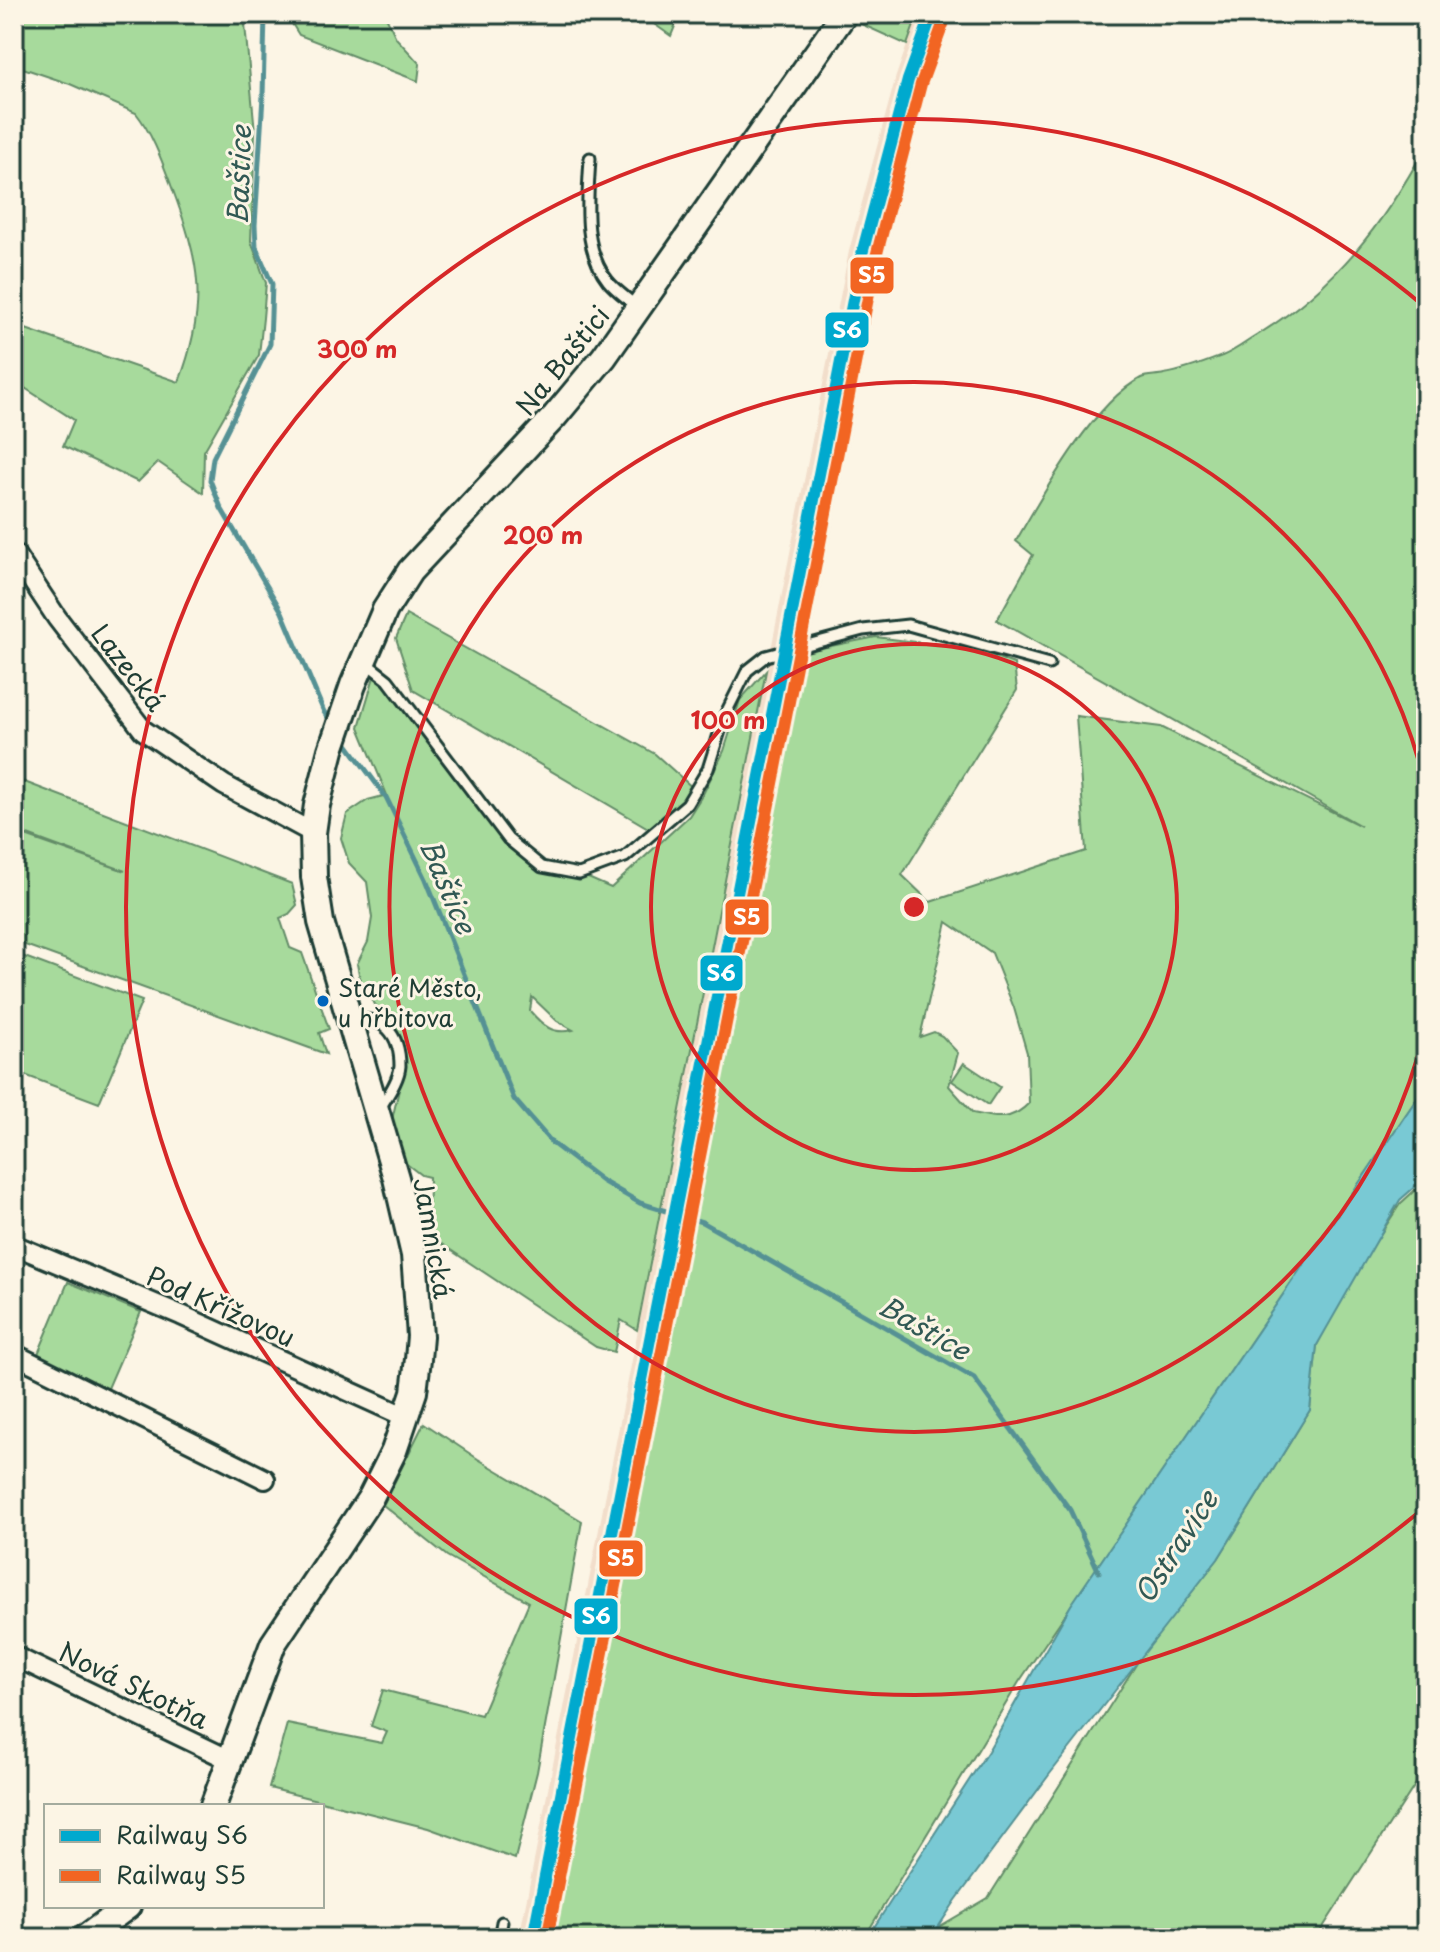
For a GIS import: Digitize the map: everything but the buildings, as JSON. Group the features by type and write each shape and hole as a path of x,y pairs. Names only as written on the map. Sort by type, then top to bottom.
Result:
{"main road":[{"name":"Na Baštici","path":"334,741 362,660 385,610 410,571 574,395 639,308 844,14"},
{"name":"Jamnická","path":"214,1804 273,1644 371,1497 394,1451 414,1392 418,1359 419,1297 414,1255 378,1114 316,902 313,833 322,781 334,741"},
{"path":"85,1938 125,1908"}],"street":[{"name":"Lazecká","path":"14,553 57,618 143,730 224,785 313,833"},
{"name":"Pod Křížovou","path":"14,1245 181,1315 406,1417"},
{"path":"14,1354 265,1479"},
{"name":"Nová Skotňa","path":"14,1656 232,1761"}],"lane":[{"path":"590,158 588,202 591,250 608,281 639,308"},
{"path":"362,660 388,680 508,839 542,867 579,874 625,857 687,804 708,769 725,715 747,671 766,656 863,630 908,625 1049,664"},
{"path":"350,1023 366,1018 378,1021 396,1041 400,1067 378,1114"},
{"path":"499,1938 502,1922"}],"shaded area":[{"path":"918,14 946,14 920,84 875,257 546,1938 519,1938 849,251 896,76"}],"green space":[{"path":"14,14 244,14 255,132 251,241 266,283 259,355 204,451 203,493 158,462 138,482 63,446 74,420 14,381 14,325 179,382 194,329 197,283 181,212 152,138 142,121 136,113 70,84 14,65"},
{"path":"286,14 385,14 396,38 420,64 418,81 299,35"},
{"path":"640,14 680,14 671,36"},
{"path":"865,14 918,14 907,45 859,23"},
{"path":"1426,146 1426,1085 1019,1682 864,1938 549,1938 553,1919 549,1922 796,653 876,637 977,650 1014,664 1017,690 902,875 930,902 1086,851 1076,716 1161,727 1361,826 997,620 1033,555 1016,541 1071,451 1105,407 1141,378 1179,371 1222,356 1287,315 1355,252 1410,175","holes":["947,922 992,953 1014,1008 1027,1053 1029,1103 1016,1113 1003,1117 973,1113 949,1086 958,1053 934,1032 920,1037"]},
{"path":"406,615 655,754 694,789 650,829 413,690 396,638"},
{"path":"376,670 508,839 542,867 579,874 611,888 689,816 724,751 740,700 766,671 637,1330 621,1320 614,1352 596,1347 428,1235 429,1177 421,1175 404,1162 391,1124 404,1068 397,1036 361,984 357,964 368,942 372,918 367,882 349,863 341,838 347,814 368,800 387,795 359,727","holes":["532,997 557,1021 573,1030 554,1030 544,1025 530,1011"]},
{"path":"14,778 292,884 297,905 280,918 290,948 302,953 329,1029 319,1033 326,1054 14,941 14,832 125,871 14,830"},
{"path":"14,953 142,1001 99,1103 14,1071"},
{"path":"964,1063 1000,1087 988,1105 952,1081"},
{"path":"1426,1180 1426,1768 1316,1938 931,1938 937,1928 988,1898 1144,1652 1218,1559 1310,1410 1317,1345 1351,1280 1400,1204"},
{"path":"68,1282 141,1312 106,1393 35,1361"},
{"path":"424,1423 582,1521 537,1772 515,1859 428,1828 269,1788 287,1724 382,1743 387,1732 371,1726 383,1690 481,1715 529,1602 447,1556 383,1505"}],"water":[{"name":"Ostravice","path":"1426,1085 1426,1177 1400,1200 1317,1345 1310,1410 1218,1559 1049,1775 931,1938 867,1938 988,1751 1071,1605"}],"waterway":[{"name":"Baštice","path":"265,14 255,225 256,247 272,284 270,344 213,458 210,480 221,508 282,612 331,722"},
{"name":"Baštice","path":"344,740 386,797 426,879 514,1099 552,1143 602,1181 640,1203 702,1222 974,1378 1070,1510 1099,1572"}],"rail line":[{"name":"S6","path":"533,1938 862,254 908,80 932,14"},
{"name":"S5","path":"547,1938 876,257 921,84 945,19"}],"place":[{"name":"Staré Město, u hřbitova","path":"323,1001"}]}
